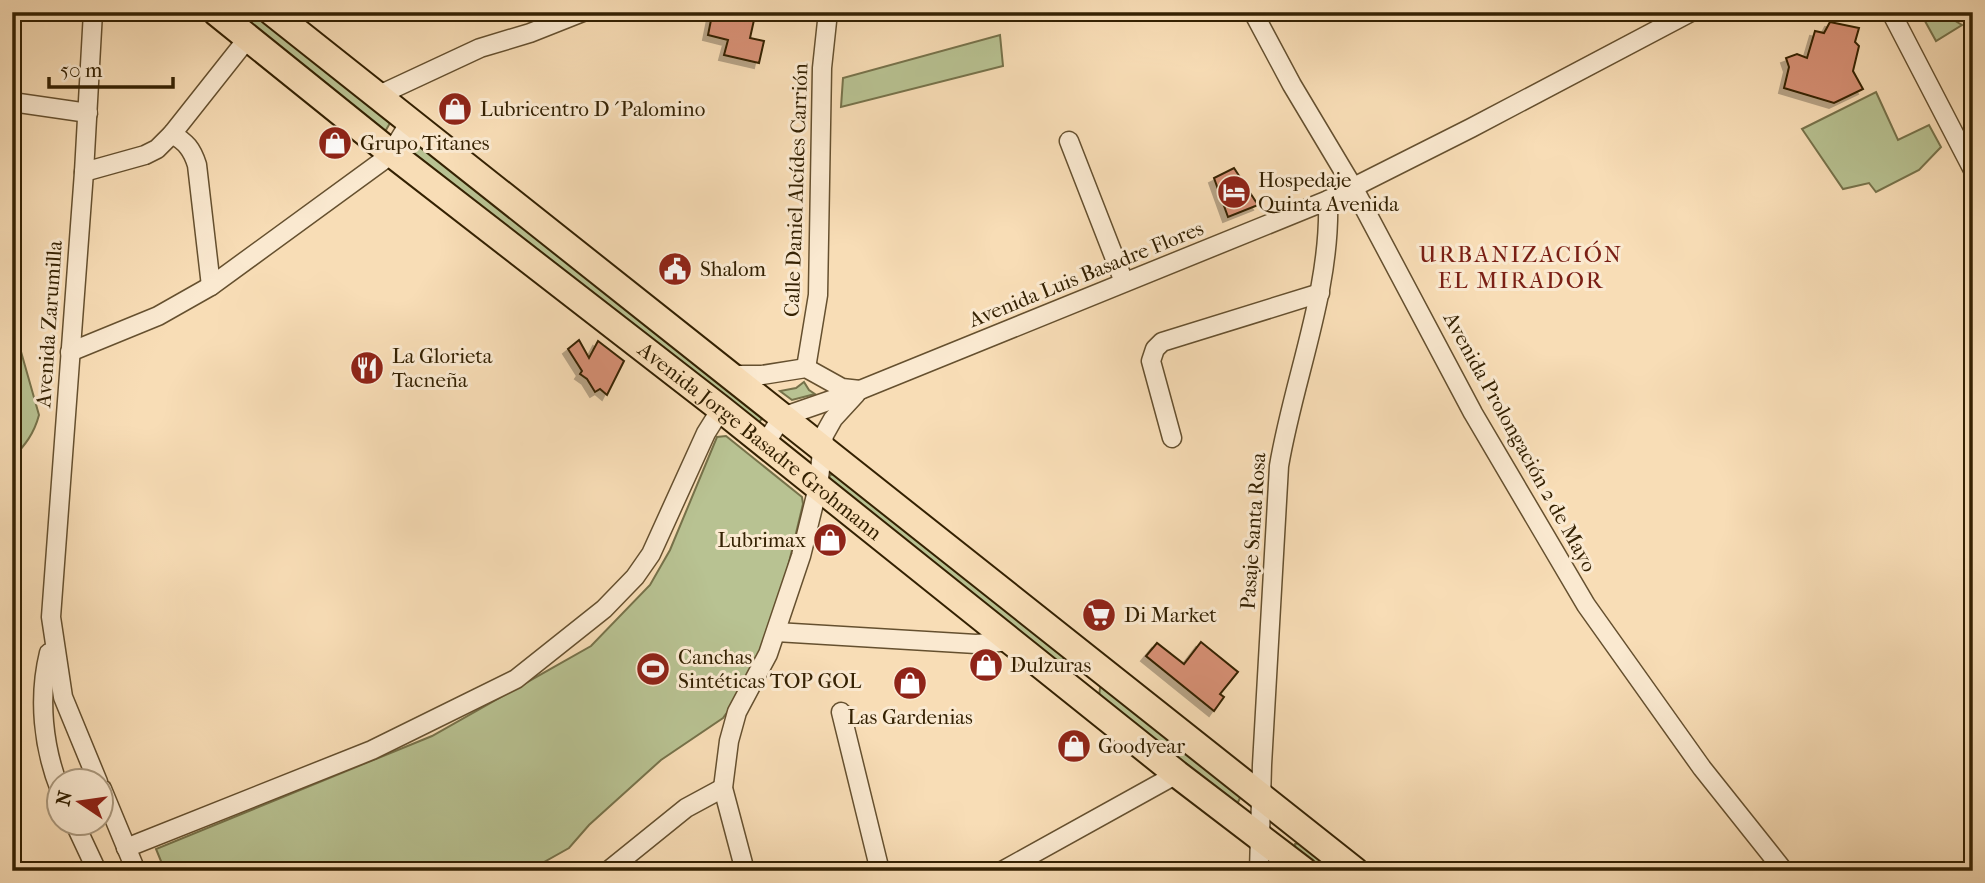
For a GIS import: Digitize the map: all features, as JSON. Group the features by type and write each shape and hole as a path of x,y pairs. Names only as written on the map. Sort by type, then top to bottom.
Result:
{"highway":[{"name":"Avenida Jorge Basadre Grohmann","path":"216,12 391,153 721,409 1177,774 1304,871"},
{"name":"Avenida Jorge Basadre Grohmann","path":"272,12 1355,871"}],"street":[{"name":"Avenida Zarumilla","path":"92,768 63,697 51,617 84,172 93,12"},
{"path":"377,96 480,48 530,33 583,12"},
{"name":"Calle Daniel Alcídes Carrión","path":"806,368 818,295 822,68 828,12"},
{"name":"Avenida Prolongación 2 de Mayo","path":"1253,12 1292,85 1353,187 1473,413 1586,605 1702,768 1784,871"},
{"name":"Avenida Luis Basadre Flores","path":"782,418 860,390 1328,200 1691,12"},
{"path":"1891,12 1973,170"},
{"path":"84,172 145,156 172,134 248,38"},
{"path":"12,102 88,113"},
{"path":"70,352 158,316 212,286 391,153 410,122"},
{"path":"172,134 192,150 197,165 212,286"},
{"path":"1069,141 1124,282"},
{"name":"Pasaje Santa Rosa","path":"1259,871 1279,466 1286,426 1320,293 1329,233 1328,200"},
{"path":"1172,438 1151,361 1154,349 1162,342 1320,293"},
{"path":"728,376 770,374 806,368 842,388 860,390"},
{"path":"745,871 723,788 729,741 737,712 768,654 801,556 818,487 824,435 833,419 860,390"},
{"path":"126,848 372,750 516,679 595,616 635,577 651,554 706,433 721,409"},
{"path":"765,444 782,418"},
{"path":"776,632 976,643 1012,641"},
{"name":"Avenida Zarumilla","path":"53,640 45,680 44,720 53,768"},
{"path":"841,712 880,871"},
{"path":"1002,871 1177,774"},
{"path":"608,871 686,808 723,788"},
{"path":"116,823 136,871"},
{"path":"82,838 97,871"}],"green space":[{"path":"231,12 257,12 390,123 386,130 377,130"},
{"path":"1920,12 1940,12 1962,25 1936,41"},
{"path":"1000,35 1003,66 841,107 843,78"},
{"path":"1876,92 1898,140 1929,125 1941,147 1919,170 1876,192 1869,183 1843,189 1802,129"},
{"path":"419,140 763,417 758,424 752,423 413,153 409,147 412,141"},
{"path":"12,320 39,415 28,439 12,459 12,426 21,414 12,385"},
{"path":"804,382 815,394 792,400 780,391 796,388"},
{"name":"Canchas Sintéticas TOP GOL","path":"726,436 802,497 803,504 775,621 744,689 723,718 661,760 589,825 569,848 528,871 165,871 156,849 432,736 591,646 650,585 670,550 717,437"},
{"path":"838,473 1061,648 1064,658 1061,662 1053,663 828,482 830,475"},
{"path":"1108,686 1241,796 1238,802 1232,803 1099,697 1100,688"},
{"path":"1304,842 1339,871 1315,871 1296,855 1295,844"}],"building":[{"path":"726,13 754,20 750,38 764,41 759,63 724,55 728,40 708,35 712,15 725,18"},
{"path":"1830,22 1859,28 1855,42 1859,46 1853,71 1863,89 1834,103 1784,88 1789,67 1786,58 1797,54 1807,58 1815,31 1824,33"},
{"name":"Hospedaje Quinta Avenida","path":"1234,168 1258,205 1228,217 1214,178"},
{"path":"579,340 589,358 598,341 624,361 607,395 600,389 595,392 587,379 580,374 582,371 568,349"},
{"path":"1201,642 1238,672 1220,694 1224,697 1214,711 1146,656 1157,643 1184,664"}],"place":[{"name":"Lubricentro D´Palomino","path":"455,109"},
{"name":"Grupo Titanes","path":"335,143"},
{"name":"Hospedaje Quinta Avenida","path":"1234,192"},
{"name":"Shalom","path":"675,269"},
{"name":"La Glorieta Tacneña","path":"367,368"},
{"name":"Lubrimax","path":"830,540"},
{"name":"Di Market","path":"1099,615"},
{"name":"Dulzuras","path":"986,665"},
{"name":"Canchas Sintéticas TOP GOL","path":"653,669"},
{"name":"Las Gardenias","path":"910,683"},
{"name":"Goodyear","path":"1074,746"}],"district":[{"name":"URBANIZACIÓN EL MIRADOR","path":"1521,267"}]}
